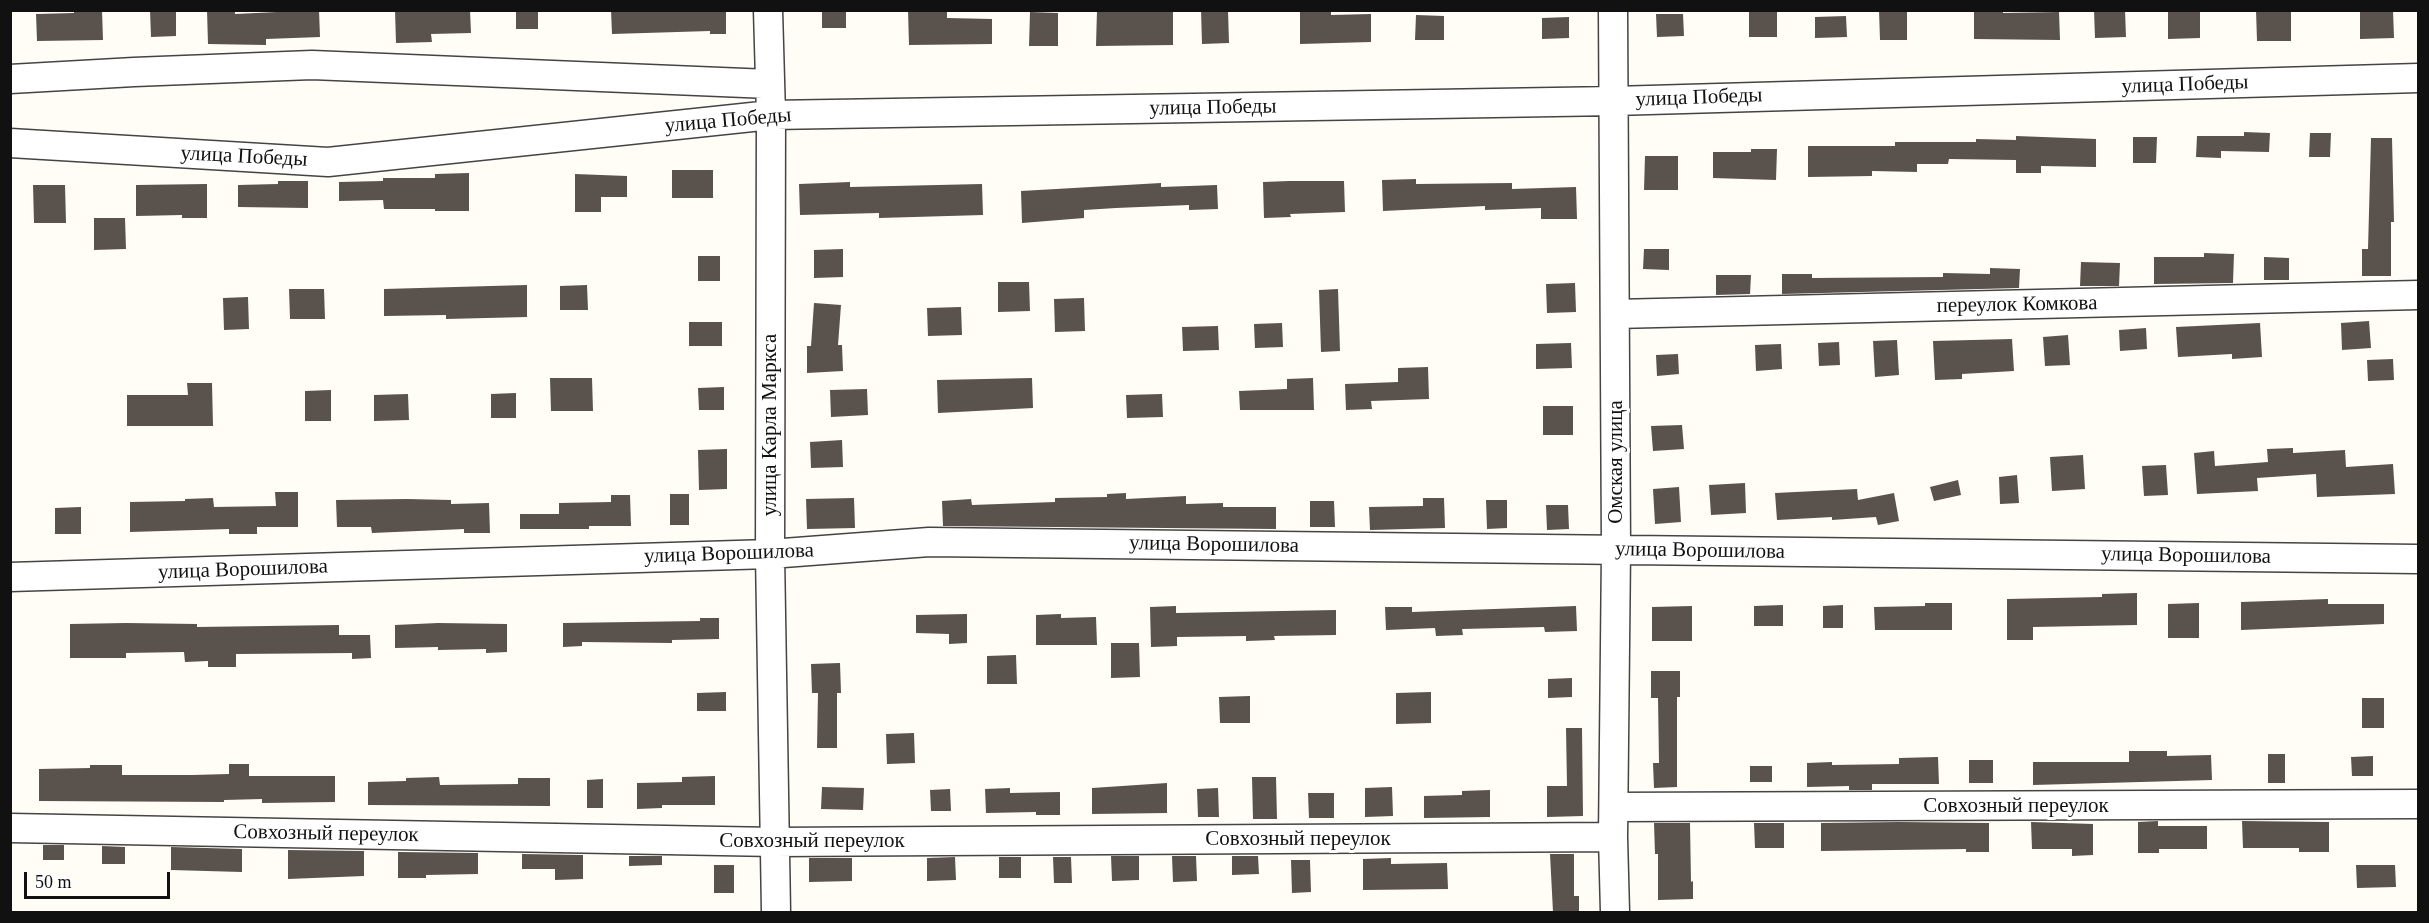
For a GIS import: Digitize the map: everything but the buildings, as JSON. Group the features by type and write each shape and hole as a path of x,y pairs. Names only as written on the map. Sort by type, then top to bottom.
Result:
{"street":[{"name":"улица Карла Маркса","path":"768,10 771,115 770,554 776,912"},
{"name":"Омская улица","path":"1613,10 1616,550 1615,912"},
{"path":"10,80 134,72 312,65 769,84"},
{"name":"улица Победы","path":"10,143 328,162 771,115 1614,101 2418,78"},
{"name":"переулок Комкова","path":"1615,314 2418,296"},
{"name":"улица Ворошилова","path":"10,577 770,554 929,542 2418,559"},
{"name":"Совхозный переулок","path":"1614,807 2418,804"},
{"name":"Совхозный переулок","path":"10,828 775,842 1614,837"}]}
